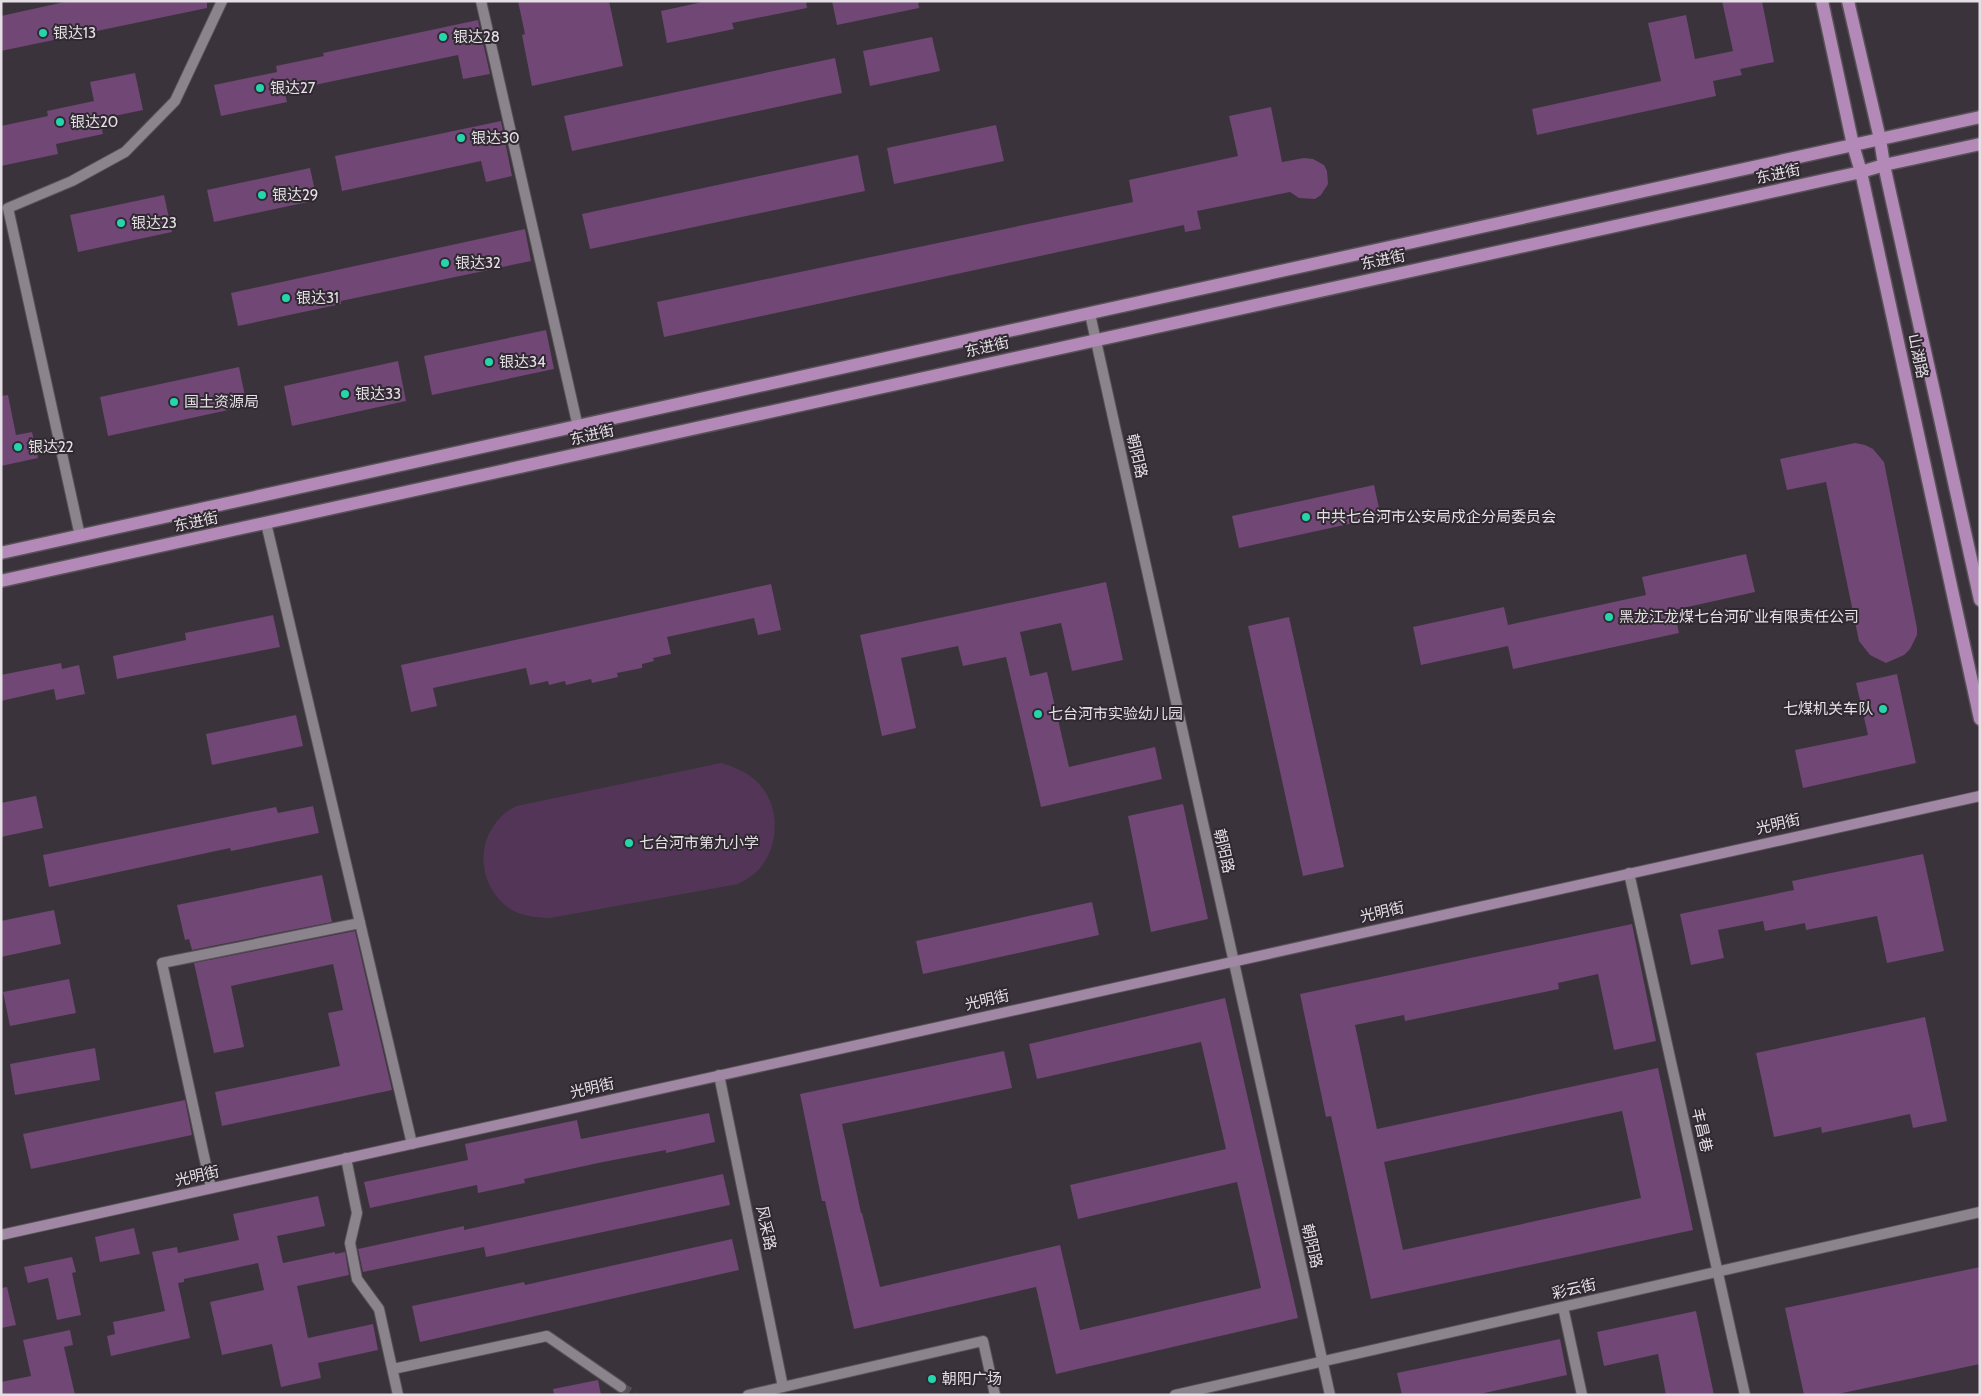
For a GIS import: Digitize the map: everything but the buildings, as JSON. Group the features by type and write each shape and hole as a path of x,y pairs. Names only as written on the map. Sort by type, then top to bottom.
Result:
{"main road":[{"name":"山湖路","path":"1822,1 1980,719"},
{"name":"山湖路","path":"1848,1 1980,600"},
{"name":"东进街","path":"1,553 1980,117"},
{"name":"东进街","path":"1,581 1861,172 1884,165 1980,144"},
{"name":"光明街","path":"1,1235 1980,796"}],"street":[{"path":"80,536 5,208 72,181 125,152 175,101 222,1"},
{"path":"481,1 578,427"},
{"name":"朝阳路","path":"1090,314 1330,1395"},
{"path":"266,524 412,1144"},
{"name":"丰昌巷","path":"1629,873 1745,1395"},
{"path":"211,1188 162,963 360,922"},
{"name":"风采路","path":"719,1075 783,1387"},
{"path":"346,1158 357,1213 350,1243 357,1279 380,1309 398,1395"},
{"name":"彩云街","path":"1175,1395 1980,1212"},
{"path":"1563,1307 1582,1395"},
{"path":"392,1369 547,1336 621,1386"},
{"path":"748,1395 983,1341 995,1395"}],"shaded area":[{"name":"七台河市第九小学","path":"721,763 747,774 755,780 764,790 774,814 775,827 769,853 763,864 754,874 738,884 550,918 521,914 512,910 493,891 487,879 484,866 486,841 492,828 510,809"}],"tunnel":[{"path":"621,1387 634,1395"}],"place":[{"name":"银达13","path":"43,33"},
{"name":"银达28","path":"443,37"},
{"name":"银达27","path":"260,88"},
{"name":"银达20","path":"60,122"},
{"name":"银达30","path":"461,138"},
{"name":"银达29","path":"262,195"},
{"name":"银达23","path":"121,223"},
{"name":"银达32","path":"445,263"},
{"name":"银达31","path":"286,298"},
{"name":"银达34","path":"489,362"},
{"name":"银达33","path":"345,394"},
{"name":"国土资源局","path":"174,402"},
{"name":"银达22","path":"18,447"},
{"name":"中共七台河市公安局戍企分局委员会","path":"1306,517"},
{"name":"黑龙江龙煤七台河矿业有限责任公司","path":"1609,617"},
{"name":"七煤机关车队","path":"1883,709"},
{"name":"七台河市实验幼儿园","path":"1038,714"},
{"name":"七台河市第九小学","path":"629,843"},
{"name":"朝阳广场","path":"932,1379"}]}
